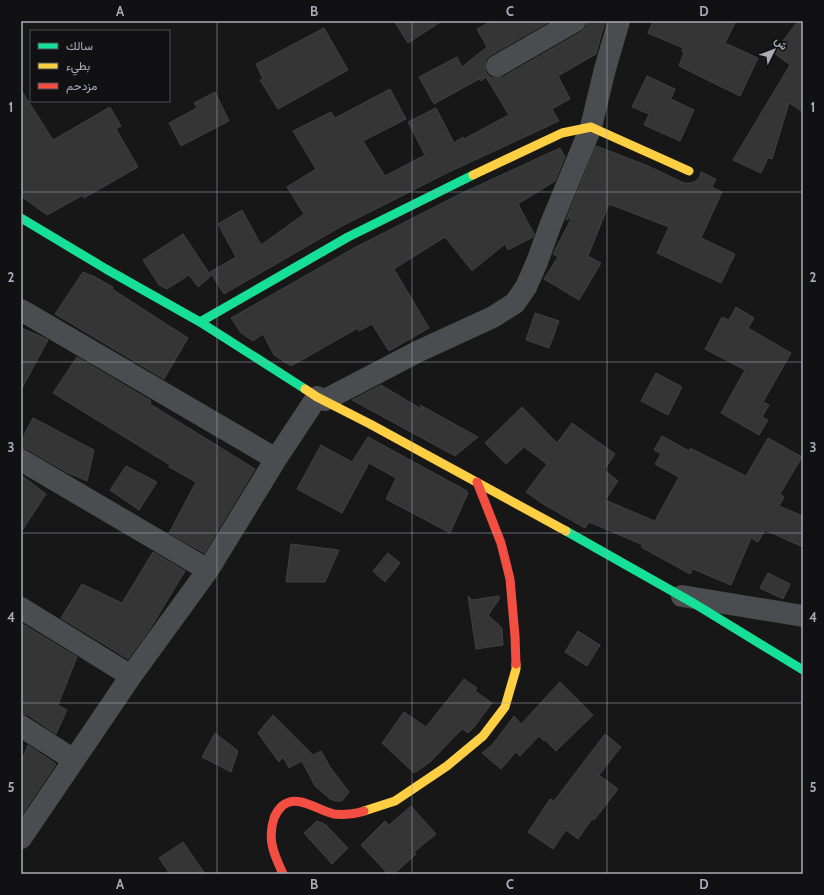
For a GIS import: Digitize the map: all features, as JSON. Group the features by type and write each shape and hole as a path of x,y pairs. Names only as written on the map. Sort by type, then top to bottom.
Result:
{"street":[{"path":"497,66 575,21"},
{"path":"21,838 131,676 208,570 276,459 321,398 493,317 515,303 526,287 538,262 550,226 591,127 605,69 619,21"},
{"path":"200,322 348,237 455,183 562,133 591,127 689,171"},
{"path":"21,218 106,269 200,322 321,398 477,482 680,596 803,670"},
{"path":"21,310 276,459"},
{"path":"21,460 208,570"},
{"path":"283,874 272,850 271,828 276,812 286,803 298,801 334,814 359,813 395,801 447,766 483,736 505,707 516,669 510,579 501,543 477,482"},
{"path":"680,596 803,616"},
{"path":"21,608 131,676"},
{"path":"21,726 74,760"}],"building":[{"path":"394,21 442,21 408,43"},
{"path":"492,21 550,21 486,59 486,72 490,77 497,78 503,77 581,32 586,27 587,21 606,21 596,54 558,76 570,99 552,109 559,121 449,172 342,226 224,294 210,272 236,257 218,224 242,210 261,245 304,214 287,187 316,169 293,131 331,112 335,118 390,89 406,119 363,141 385,176 425,155 408,122 436,108 454,143 463,137 464,139 509,115 486,77 481,81 479,79 434,104 419,77 457,57 462,67 487,47 477,29"},
{"path":"653,21 736,21 725,43 758,58 740,96 679,66 684,52 682,51 683,48 648,33"},
{"path":"798,21 803,21 803,112 789,103 772,159 768,158 761,173 733,160 790,65 774,53"},
{"path":"324,28 348,70 278,109 260,80 263,79 256,64"},
{"path":"647,76 675,89 671,99 694,110 680,141 644,125 649,114 632,107"},
{"path":"21,90 53,140 110,107 121,126 116,129 138,167 84,198 83,195 47,215 21,196"},
{"path":"215,92 229,121 181,146 169,123 197,108 194,103"},
{"path":"596,146 646,165 684,183 696,181 701,172 716,179 712,187 722,192 701,238 735,254 721,283 657,253 669,227 609,204 588,256 601,263 579,300 544,279 558,257 553,254 572,217 566,220"},
{"path":"560,148 565,157 555,181 518,204 534,234 533,237 508,250 505,244 472,271 445,237 394,269 429,328 389,351 372,324 359,331 358,328 291,366 274,355 263,334 253,341 241,333 231,318 354,248 460,194"},
{"path":"183,234 211,276 198,287 189,275 167,289 159,285 143,260"},
{"path":"83,272 113,287 112,289 188,338 164,379 55,314"},
{"path":"736,307 754,318 748,328 791,353 763,402 769,405 762,417 768,420 759,435 721,413 745,370 705,349 722,317 729,320"},
{"path":"535,313 559,321 549,348 526,340"},
{"path":"21,328 48,340 21,390"},
{"path":"77,357 151,401 150,404 255,469 204,553 169,533 196,482 169,467 170,465 53,393"},
{"path":"656,373 682,387 668,415 641,401"},
{"path":"381,385 423,410 420,405 478,437 455,456 352,400"},
{"path":"522,407 557,443 572,423 615,454 604,470 618,481 605,500 655,521 679,477 655,464 661,454 654,450 662,436 689,451 690,448 746,476 768,438 802,457 780,494 784,497 779,506 803,516 803,547 765,530 758,542 751,538 731,585 693,569 690,574 641,547 643,545 589,522 585,528 543,504 526,492 547,464 524,447 506,464 485,443"},
{"path":"33,418 94,450 87,481 66,472 27,449 21,448 21,441"},
{"path":"368,437 467,491 468,493 450,533 386,499 396,478 369,463 342,513 297,489 321,445 352,462"},
{"path":"126,466 157,482 139,510 110,490"},
{"path":"21,475 46,494 21,532"},
{"path":"291,544 339,550 325,582 286,582"},
{"path":"153,552 185,571 150,629 128,659 61,618 82,584 122,603"},
{"path":"388,553 400,563 385,582 373,571"},
{"path":"768,573 790,584 783,599 760,588"},
{"path":"468,596 472,600 499,596 499,600 488,615 502,628 503,645 476,649"},
{"path":"21,623 77,657 58,705 67,710 56,734 28,715 21,714"},
{"path":"578,631 600,645 587,666 565,652"},
{"path":"464,679 477,688 475,691 492,703 468,733 462,729 429,763 414,773 382,743 404,712 426,727"},
{"path":"560,682 593,715 556,751 539,736 520,756 516,752 501,769 482,753 493,744 514,716 521,724"},
{"path":"273,715 313,755 321,751 330,767 349,792 342,801 330,799 315,786 302,761 289,768 283,757 279,762 258,733"},
{"path":"215,733 238,751 231,772 202,757"},
{"path":"605,734 621,747 599,775 618,789 594,820 592,819 578,839 566,830 553,849 528,832 550,799 554,801"},
{"path":"28,745 56,764 21,816 21,762"},
{"path":"411,806 436,834 414,852 416,854 394,874 388,874 361,845 385,821 389,825"},
{"path":"317,821 326,825 348,848 332,864 304,833"},
{"path":"183,842 205,874 170,874 159,858"}],"traffic: fast":[{"path":"200,322 348,237 473,175"},
{"path":"21,218 106,269 200,322 305,389"},
{"path":"566,531 695,604 803,670"}],"traffic: slow":[{"path":"473,175 562,133 591,127 689,171"},
{"path":"305,389 317,397 370,424 566,531"},
{"path":"364,811 395,801 447,766 483,736 505,707 516,669 516,664"}],"traffic: jam":[{"path":"477,482 501,543 510,579 516,664"},
{"path":"283,874 274,853 271,840 274,818 282,806 288,802 295,801 308,804 334,814 349,814 364,811"}]}
